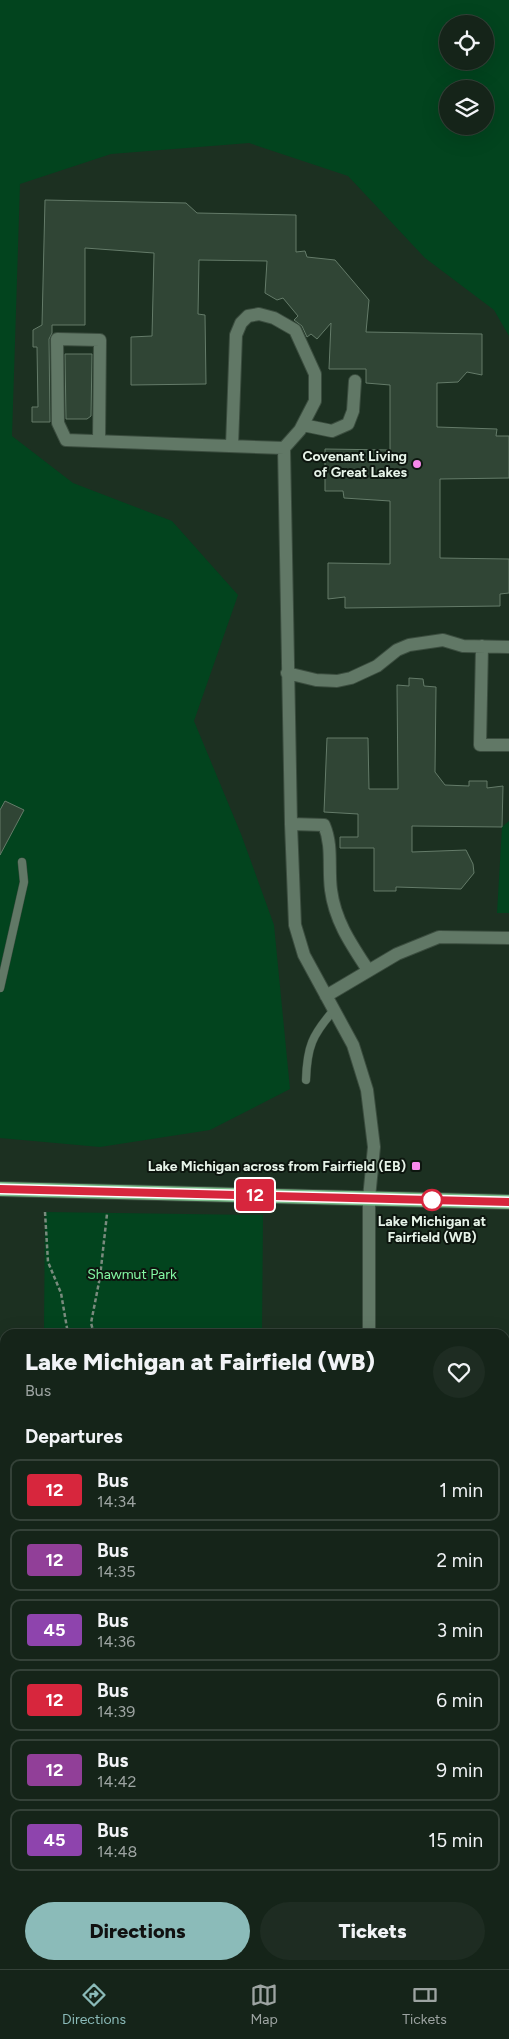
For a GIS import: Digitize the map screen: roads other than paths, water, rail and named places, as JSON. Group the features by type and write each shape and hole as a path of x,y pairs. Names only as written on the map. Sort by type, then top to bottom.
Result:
{"highway":[{"path":"0,1189 509,1202"}],"street":[{"path":"232,446 236,335 241,323 248,316 259,314 274,318 295,330 315,374 315,401 303,425 284,448 290,824 295,925 304,954 354,1045 367,1090 374,1147 369,1198 369,1329"},
{"path":"99,441 100,340 57,339 58,423 66,440 284,448"},
{"path":"303,425 332,431 348,424 353,411 355,381"},
{"path":"288,673 316,680 337,681 351,678 377,666 397,650 409,645 443,640 463,646 509,647"},
{"path":"482,646 480,745 509,745"},
{"path":"290,824 324,825 329,837 331,890 336,912 344,933 368,970"},
{"path":"326,996 397,954 439,938 509,938"}],"lane":[{"path":"0,988 24,882 22,862"},
{"path":"306,1080 306,1057 309,1047 320,1025 334,1010"}],"place":[{"name":"Covenant Living of Great Lakes","path":"417,464"},
{"name":"Lake Michigan across from Fairfield (EB)","path":"416,1166"},
{"name":"Lake Michigan at Fairfield (WB)","path":"432,1200"}],"park label":[{"name":"Shawmut Park","path":"132,1274"}]}
